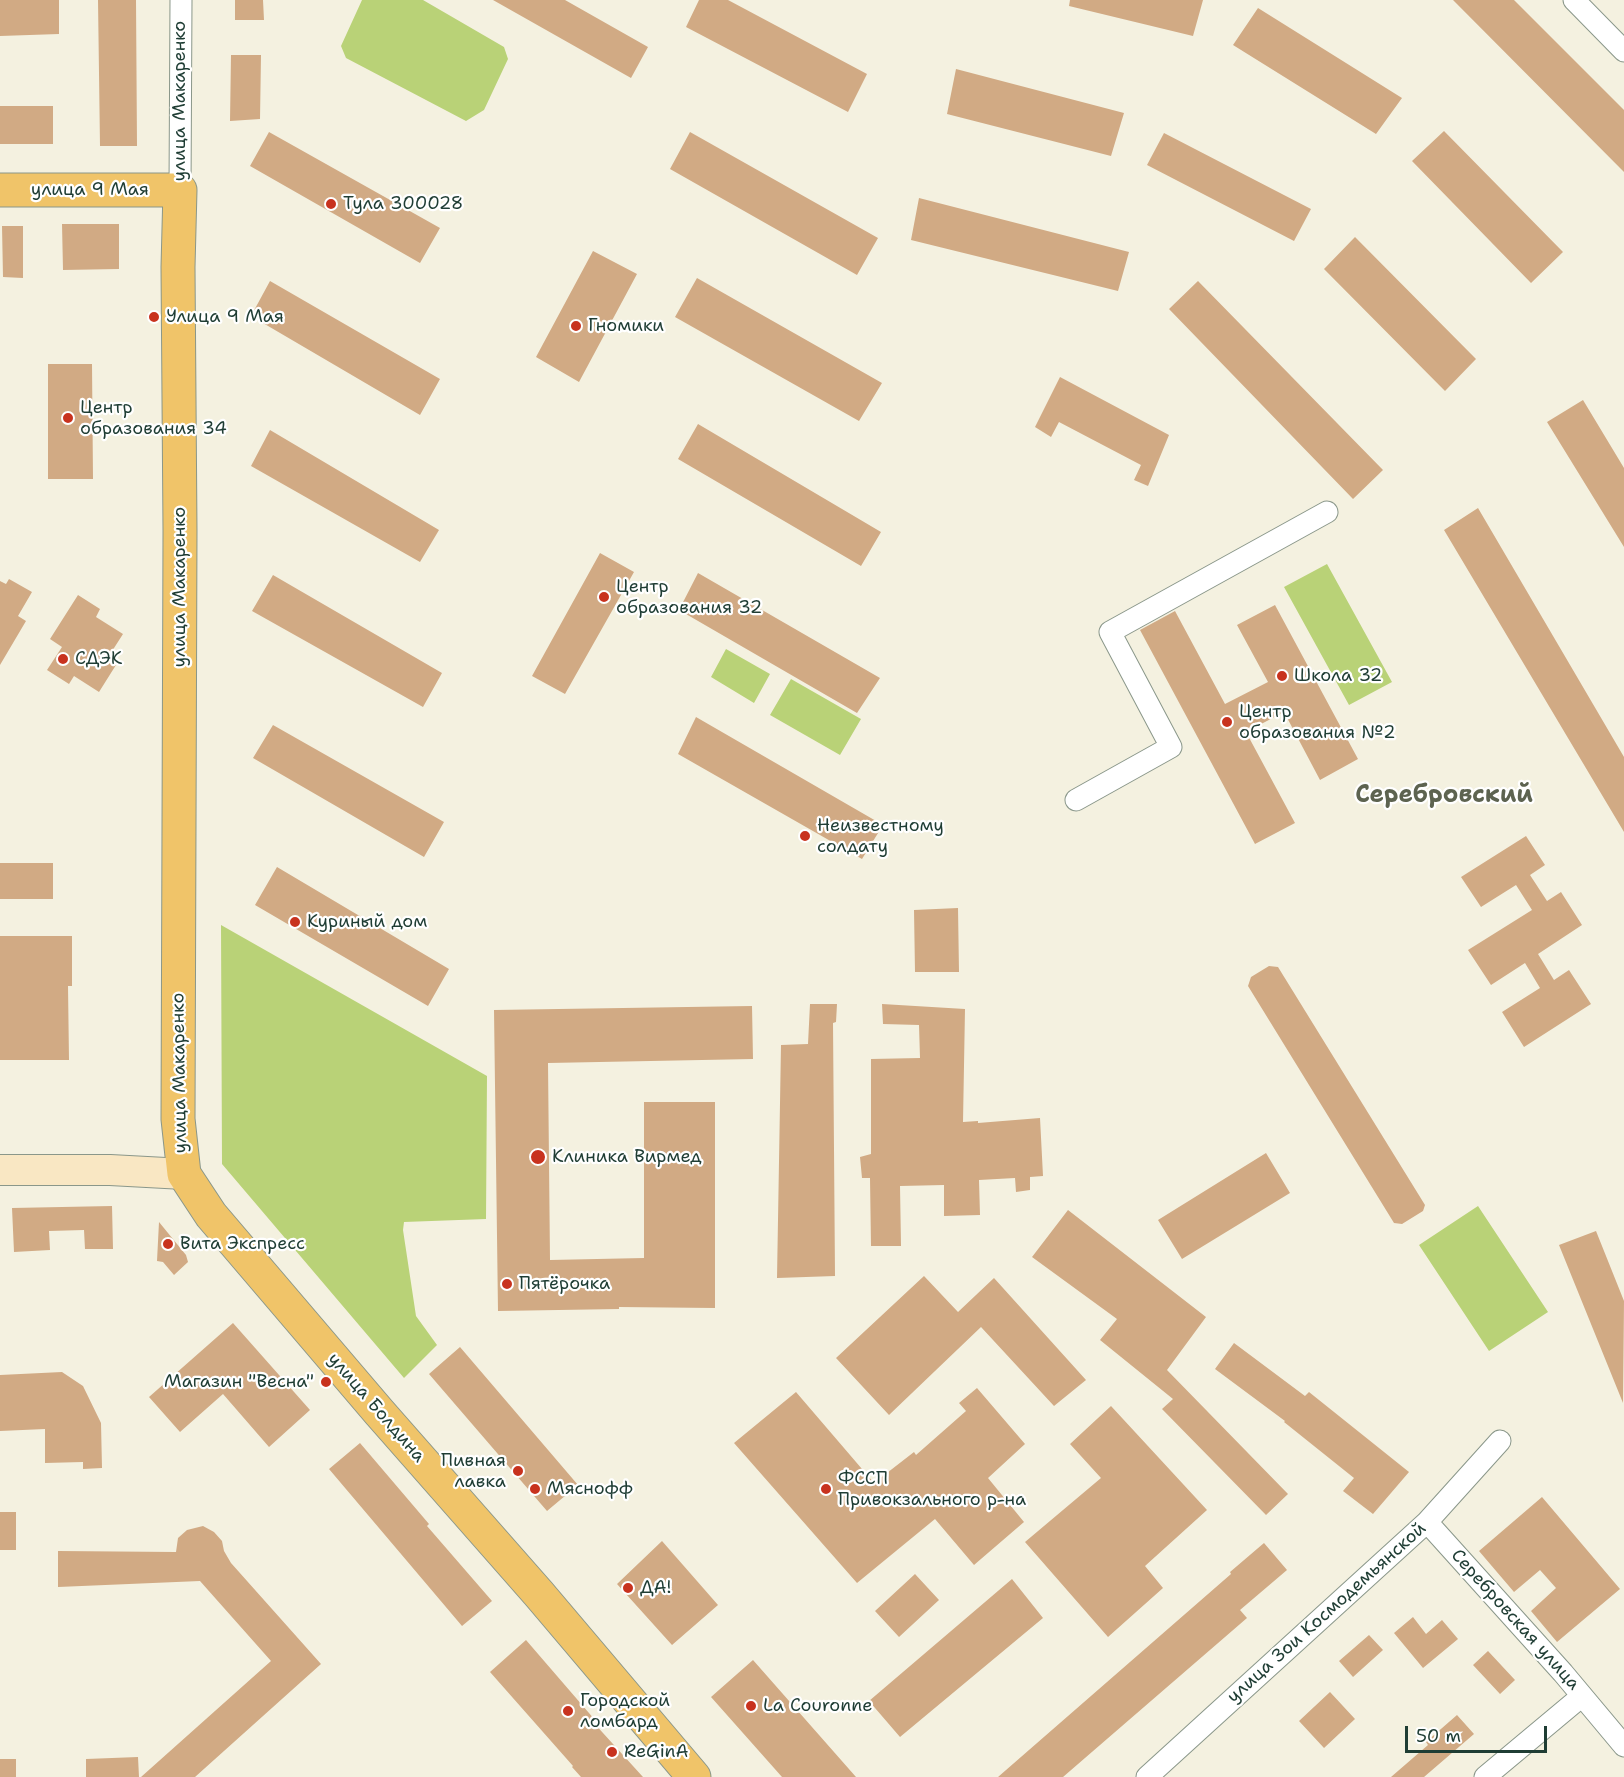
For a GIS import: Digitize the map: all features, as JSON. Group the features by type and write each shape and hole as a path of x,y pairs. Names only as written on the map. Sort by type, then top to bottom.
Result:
{"main road":[{"name":"улица 9 Мая","path":"0,190 180,190"},
{"name":"улица Макаренко","path":"180,190 178,267 180,531 178,1119 184,1174"},
{"path":"0,1170 110,1170 184,1174"},
{"name":"улица Болдина","path":"184,1174 211,1215 694,1777"}],"street":[{"name":"улица Макаренко","path":"180,190 181,0"},
{"path":"1574,0 1624,51"},
{"path":"1076,800 1171,747 1110,632 1327,512"},
{"name":"улица Зои Космодемьянской","path":"1147,1777 1427,1522 1500,1441"},
{"name":"Серебровская улица","path":"1427,1522 1624,1746"},
{"path":"1485,1777 1582,1696"}],"green space":[{"path":"362,0 423,0 504,47 508,59 484,110 466,121 346,58 341,46"},
{"path":"1327,564 1392,682 1349,705 1284,587"},
{"path":"726,649 770,674 754,703 711,677"},
{"path":"791,679 861,719 840,755 770,715"},
{"path":"221,925 487,1076 486,1219 404,1222 403,1230 416,1316 437,1345 404,1378 222,1164"},
{"path":"1478,1206 1548,1312 1489,1351 1419,1245"}],"building":[{"path":"0,0 59,0 59,34 0,36"},
{"path":"98,0 136,0 137,146 100,146"},
{"path":"235,0 263,0 264,20 235,20"},
{"path":"493,0 565,0 648,47 631,78"},
{"path":"699,0 728,0 867,74 848,112 686,27"},
{"path":"1070,0 1203,0 1193,36 1069,6"},
{"path":"1453,0 1514,0 1624,110 1624,172"},
{"path":"1258,8 1402,98 1376,134 1233,45"},
{"path":"231,55 261,55 260,119 230,121"},
{"path":"956,69 1124,113 1111,156 947,114"},
{"path":"0,106 53,106 53,144 0,144"},
{"path":"1444,131 1563,252 1531,283 1412,161"},
{"path":"269,132 440,228 420,263 250,166"},
{"path":"690,132 878,238 857,275 670,169"},
{"path":"1164,133 1311,209 1294,241 1147,165"},
{"path":"919,198 1129,252 1118,291 911,240"},
{"path":"62,224 119,224 119,269 63,270"},
{"path":"2,226 23,226 23,278 3,277"},
{"path":"1355,237 1476,359 1445,391 1324,269"},
{"path":"593,251 637,274 579,382 536,357"},
{"path":"697,278 882,383 859,421 675,317"},
{"path":"270,281 440,379 420,415 251,316"},
{"path":"1198,281 1383,470 1353,499 1169,309"},
{"path":"48,364 92,364 93,479 48,479"},
{"path":"1060,377 1169,435 1148,486 1134,480 1141,465 1059,422 1051,437 1035,427"},
{"path":"1583,400 1624,468 1624,547 1547,422"},
{"path":"698,424 881,532 861,566 678,459"},
{"path":"270,430 439,530 420,562 251,466"},
{"path":"1478,508 1624,757 1624,832 1444,530"},
{"path":"600,553 634,572 565,694 532,676"},
{"path":"698,573 880,678 857,713 679,610"},
{"path":"273,575 442,673 423,707 252,611"},
{"path":"9,579 32,592 18,616 26,621 0,665 0,581 6,584"},
{"path":"78,595 100,609 96,617 123,634 107,659 116,665 99,692 74,676 69,684 47,670 62,647 50,639"},
{"name":"Центр образования №2","path":"1275,605 1358,759 1320,780 1284,712 1246,732 1295,823 1255,844 1140,630 1175,611 1225,704 1268,682 1237,625"},
{"path":"696,717 883,825 862,859 678,754"},
{"path":"273,725 444,822 424,857 253,758"},
{"path":"1526,836 1545,865 1530,875 1547,901 1561,892 1582,925 1538,954 1554,980 1569,970 1591,1004 1524,1047 1502,1012 1540,988 1525,963 1491,985 1468,950 1532,910 1516,885 1481,907 1461,877"},
{"path":"0,863 53,863 53,899 0,899"},
{"path":"277,867 449,969 428,1006 255,905"},
{"path":"958,908 959,972 915,972 914,910"},
{"path":"0,936 72,936 72,986 68,986 69,1060 0,1060"},
{"path":"1269,966 1278,967 1425,1205 1423,1211 1402,1224 1394,1223 1248,986 1251,977"},
{"path":"810,1004 837,1004 836,1022 833,1023 835,1276 777,1278 781,1045 808,1044"},
{"path":"882,1004 965,1009 963,1122 1040,1118 1043,1176 1030,1177 1030,1190 1016,1192 1015,1178 979,1180 980,1215 944,1216 944,1185 900,1186 901,1246 871,1246 870,1178 862,1178 860,1157 871,1154 871,1059 920,1058 919,1025 883,1024"},
{"path":"752,1006 753,1059 548,1063 550,1260 644,1258 644,1102 715,1102 715,1308 619,1307 619,1309 498,1311 494,1010"},
{"path":"1266,1153 1290,1193 1182,1259 1158,1220"},
{"path":"112,1206 113,1249 85,1249 84,1230 49,1231 50,1250 14,1252 12,1208"},
{"path":"1068,1210 1206,1317 1167,1370 1288,1494 1266,1515 1162,1409 1173,1399 1100,1340 1117,1319 1032,1257"},
{"name":"Вита Экспресс","path":"159,1222 186,1255 188,1262 174,1275 163,1262 157,1261"},
{"path":"1596,1231 1624,1301 1623,1403 1559,1245"},
{"path":"924,1276 958,1312 994,1278 1086,1380 1054,1406 981,1327 889,1415 836,1358"},
{"path":"233,1323 310,1410 269,1447 223,1394 180,1432 149,1397"},
{"path":"1234,1343 1305,1396 1309,1392 1409,1472 1373,1514 1343,1491 1354,1478 1285,1421 1215,1369"},
{"path":"460,1347 578,1485 547,1511 429,1374"},
{"path":"62,1372 83,1386 101,1423 102,1468 83,1469 83,1462 45,1463 45,1429 0,1431 0,1375"},
{"path":"977,1388 1025,1444 988,1478 1024,1522 974,1565 935,1519 857,1583 734,1443 796,1392 874,1483 914,1452 916,1455 966,1411 959,1403"},
{"path":"1111,1406 1207,1510 1145,1566 1163,1588 1108,1637 1025,1542 1101,1478 1070,1444"},
{"path":"360,1443 492,1601 462,1626 329,1469"},
{"path":"1542,1497 1620,1589 1557,1642 1531,1611 1556,1588 1540,1570 1514,1592 1479,1551"},
{"path":"0,1512 16,1512 16,1550 0,1550"},
{"path":"203,1526 214,1532 222,1541 224,1551 231,1563 321,1664 195,1777 141,1777 271,1661 200,1581 58,1587 58,1551 176,1552 178,1538 187,1530"},
{"path":"662,1541 718,1605 672,1645 617,1584"},
{"path":"1264,1543 1287,1570 1240,1610 1247,1618 1063,1777 998,1777 1231,1574 1230,1572"},
{"path":"915,1574 939,1600 899,1637 875,1611"},
{"path":"1012,1579 1043,1618 900,1737 869,1701"},
{"path":"1413,1617 1426,1634 1442,1620 1458,1639 1423,1668 1394,1633"},
{"path":"1369,1635 1383,1650 1353,1677 1339,1661"},
{"path":"526,1640 595,1720 593,1722 643,1777 581,1777 490,1672"},
{"path":"1488,1651 1515,1680 1500,1694 1473,1665"},
{"path":"753,1660 856,1777 782,1777 711,1697"},
{"path":"1330,1692 1355,1719 1324,1748 1299,1721"},
{"path":"1457,1715 1474,1734 1424,1777 1391,1777 1428,1745 1426,1742"},
{"path":"138,1757 139,1777 86,1777 86,1759"},
{"path":"0,1759 16,1759 16,1777 0,1777"}],"place":[{"name":"Тула 300028","path":"331,204"},
{"name":"Улица 9 Мая","path":"154,317"},
{"name":"Гномики","path":"576,326"},
{"name":"Центр образования 34","path":"68,418"},
{"name":"Центр образования 32","path":"604,597"},
{"name":"СДЭК","path":"63,659"},
{"name":"Школа 32","path":"1282,676"},
{"name":"Центр образования №2","path":"1227,722"},
{"name":"Неизвестному солдату","path":"805,836"},
{"name":"Куриный дом","path":"295,922"},
{"name":"Клиника Вирмед","path":"538,1157"},
{"name":"Вита Экспресс","path":"168,1244"},
{"name":"Пятёрочка","path":"507,1284"},
{"name":"Магазин \"Весна\"","path":"326,1382"},
{"name":"Пивная лавка","path":"518,1471"},
{"name":"Мяснофф","path":"535,1489"},
{"name":"ФССП Привокзального р-на","path":"826,1489"},
{"name":"ДА!","path":"628,1588"},
{"name":"La Couronne","path":"751,1706"},
{"name":"Городской ломбард","path":"568,1711"},
{"name":"ReGinA","path":"612,1752"}],"district":[{"name":"Серебровский","path":"1444,796"}]}
